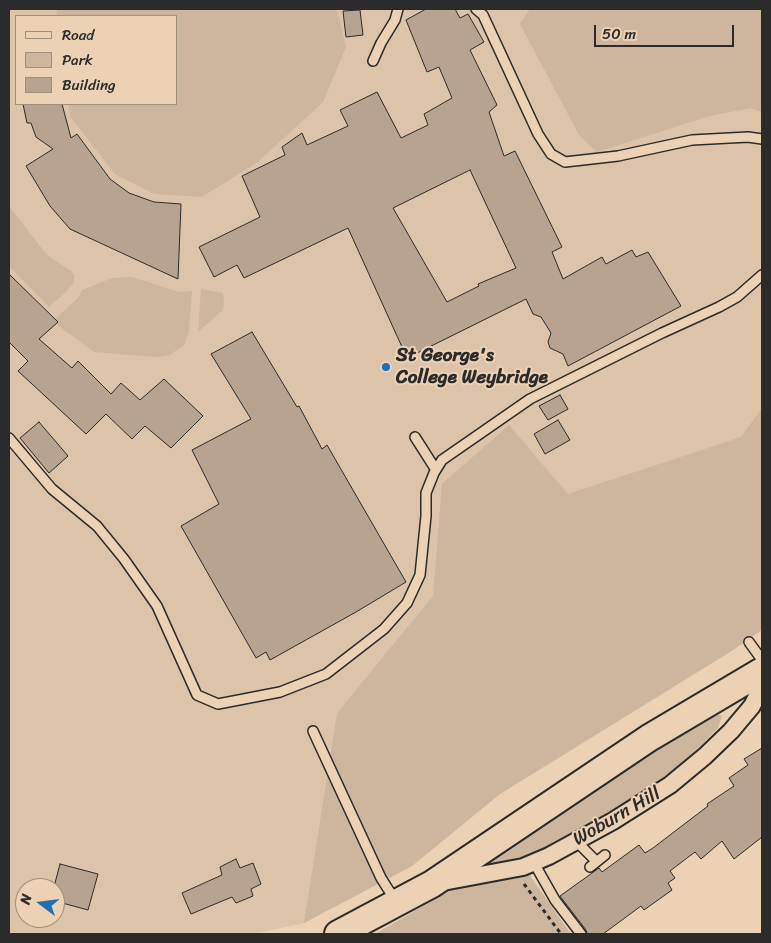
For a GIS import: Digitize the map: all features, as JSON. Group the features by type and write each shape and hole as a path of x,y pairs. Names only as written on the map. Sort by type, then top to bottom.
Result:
{"main road":[{"name":"Woburn Hill","path":"338,934 432,884 649,738 762,671"}],"street":[{"name":"Woburn Hill","path":"432,884 514,869 534,863 613,821 670,786 731,731 752,706 762,686"}],"lane":[{"path":"373,61 380,43 395,20 398,9"},
{"path":"476,9 483,15 538,134 551,154 565,162 618,156 692,140 748,137 762,139"},
{"path":"9,438 52,489 97,526 124,560 157,606 197,695 218,704 280,692 326,674 384,629 407,603 420,576 426,516 426,493 442,460 530,399 737,297 762,275"},
{"path":"415,437 436,470"},
{"path":"750,642 762,660"},
{"path":"314,731 381,878 397,902"},
{"path":"576,841 593,864 605,854"},
{"path":"534,863 555,900 581,934"}],"path":[{"path":"514,869 561,934"}],"shaded area":[{"name":"St George's College Weybridge","path":"9,9 762,9 762,630 730,652 500,794 412,866 304,923 253,934 9,934"}],"green space":[{"path":"57,9 337,9 346,47 323,102 258,162 202,197 154,194 115,174 71,118 68,105 178,105 178,15 56,15"},
{"path":"530,9 762,9 762,112 750,108 710,116 597,152 579,135 520,24"},
{"path":"9,206 47,255 74,275 74,282 67,291 49,307 9,266"},
{"path":"132,277 179,292 192,291 189,331 185,344 170,355 156,357 94,352 56,324 58,322 55,319 78,298 82,290 112,278"},
{"path":"201,289 223,293 224,302 223,310 198,332"},
{"path":"762,408 762,630 730,652 500,794 412,866 304,923 337,713 433,596 442,484 509,425 568,494 741,437"},
{"path":"704,710 722,716 718,728 687,759 660,780 526,870 571,934 375,934 446,893 469,877 485,861"}],"building":[{"path":"426,9 455,9 460,18 468,14 484,42 470,50 497,105 489,112 504,156 515,151 562,247 552,252 563,279 602,257 606,264 632,250 636,257 648,252 681,306 568,366 563,354 550,348 548,342 551,333 541,317 533,314 526,299 407,358 348,228 244,278 237,265 214,277 199,247 260,217 242,176 285,155 282,147 302,133 307,145 348,126 340,110 377,92 401,138 428,125 424,114 452,98 439,67 427,72 406,20","holes":["470,170 516,268 478,284 479,286 447,302 393,208"]},
{"path":"360,10 363,35 346,37 343,11"},
{"path":"23,105 62,105 71,138 77,134 110,179 129,193 154,202 181,204 178,279 70,229 50,206 26,166 53,149 36,137 31,123 27,123"},
{"path":"9,274 58,322 39,339 72,368 78,361 111,394 121,383 140,400 164,379 203,416 171,448 145,426 132,439 106,414 86,434 18,371 28,361 9,342"},
{"path":"252,332 297,407 299,406 322,449 327,445 406,582 270,660 266,652 256,658 181,526 219,504 192,450 251,419 211,354"},
{"path":"560,395 568,409 548,420 539,406"},
{"path":"558,420 570,440 545,454 534,434"},
{"path":"39,422 68,456 49,473 20,438"},
{"path":"762,748 762,837 734,859 722,841 701,859 695,852 670,871 675,878 668,883 672,890 644,910 641,906 603,934 587,934 586,930 560,896 599,868 602,872 639,845 645,853 653,848 708,806 707,804 734,786 729,778 748,765 744,759"},
{"path":"236,859 240,868 253,863 261,884 251,889 253,896 236,903 232,897 191,914 182,893 222,875 220,867"},
{"path":"60,864 98,874 88,910 65,904 65,878 56,878"}],"place":[{"name":"St George's College Weybridge","path":"386,367"}]}
